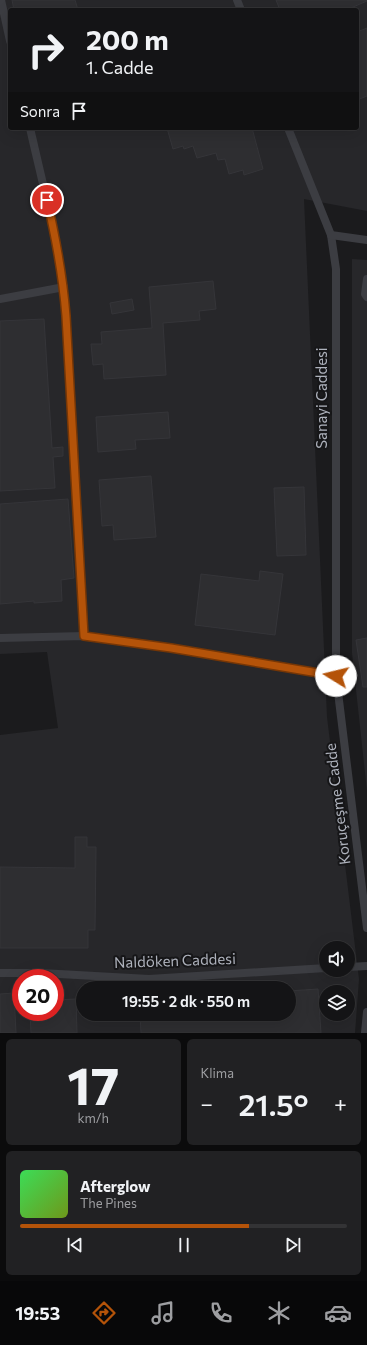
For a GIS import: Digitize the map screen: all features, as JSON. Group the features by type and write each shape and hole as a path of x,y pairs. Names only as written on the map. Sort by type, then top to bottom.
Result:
{"street":[{"path":"1,0 8,32"},
{"path":"30,130 57,243 64,287 84,636"},
{"name":"Sanayi Caddesi","path":"289,130 331,235 336,269 336,676"},
{"path":"331,235 367,240"},
{"path":"367,279 365,294 367,297"},
{"path":"0,299 64,287"},
{"path":"0,638 84,636 171,648 336,676"},
{"name":"Koruçeşme Cadde","path":"336,676 367,928"},
{"path":"355,967 367,966"},
{"name":"Naldöken Caddesi","path":"0,973 41,973 149,979 319,968"},
{"path":"365,1033 367,1012"}],"shaded area":[{"path":"0,0 367,0 367,211 304,199 327,717 354,941 319,941 319,977 355,977 355,946 359,979 355,1033 0,1033 0,735 58,728 47,652 0,654"},
{"path":"352,259 367,260 367,791 352,653"}],"building":[{"path":"12,0 75,0 77,8 14,8"},
{"path":"276,0 367,0 351,8 279,8"},
{"path":"367,28 367,96 359,99 359,31"},
{"path":"168,130 253,130 263,169 244,175 243,170 229,174 225,159 218,160 216,153 197,158 193,146 184,149 183,146 173,149"},
{"path":"213,281 216,309 199,311 200,320 163,323 166,375 104,379 103,364 93,365 91,344 102,344 101,332 152,328 149,287"},
{"path":"132,299 134,310 112,314 110,303"},
{"path":"44,319 52,448 63,447 63,456 53,457 55,488 0,491 0,321"},
{"path":"168,412 170,438 135,440 136,449 98,452 96,417"},
{"path":"151,476 156,537 114,540 113,525 102,526 99,480"},
{"path":"304,487 306,555 277,556 274,488"},
{"path":"68,499 74,578 61,580 62,601 34,603 34,601 0,604 0,504"},
{"path":"260,571 283,574 275,635 195,625 201,574 259,581"},
{"path":"367,638 367,687 363,687 356,640"},
{"path":"75,837 87,837 87,847 96,847 95,930 88,930 88,948 0,948 0,867 75,868"},
{"path":"318,989 321,1033 141,1033 140,1021 296,1021 296,991"},
{"path":"12,993 12,1021 15,1021 16,1033 0,1033 0,994"},
{"path":"76,999 77,1033 31,1033 30,1021 64,1021 64,1000"}],"route":[{"path":"47,200 57,243 64,287 84,636 171,648 336,676"}]}
